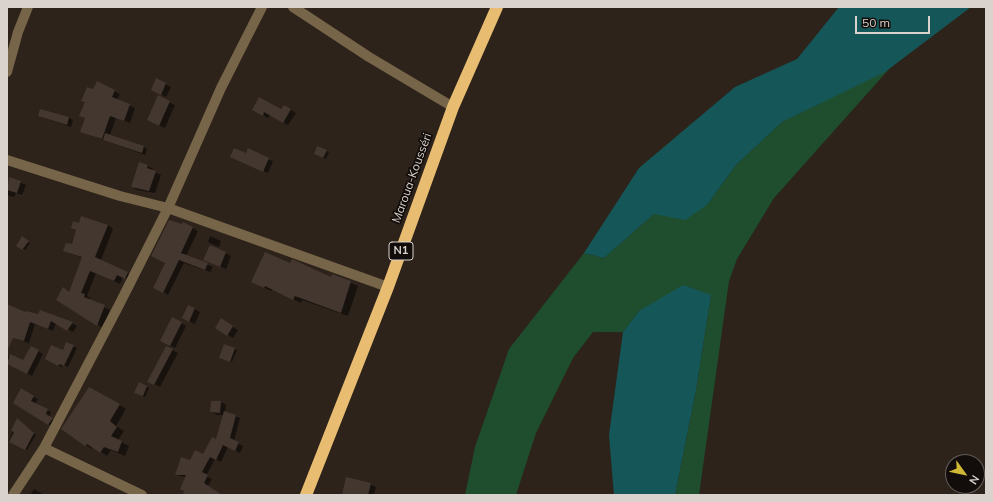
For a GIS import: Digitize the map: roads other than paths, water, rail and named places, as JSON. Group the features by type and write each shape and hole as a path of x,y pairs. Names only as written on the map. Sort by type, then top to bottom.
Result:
{"highway":[{"name":"Maroua-Kousséri","path":"306,495 388,286 453,107 497,7"}],"street":[{"path":"7,72 18,32 28,7"},
{"path":"13,495 44,448 168,208 221,88 262,7"},
{"path":"293,7 369,57 453,107"},
{"path":"7,160 120,196 168,208 388,286"},
{"path":"44,448 142,495"}],"water":[{"path":"839,7 971,7 885,72 782,122 736,165 707,205 685,220 654,214 604,258 584,253 639,168 735,87 797,59"},
{"path":"683,285 711,295 696,390 675,495 614,495 609,435 623,332 639,311"}]}
